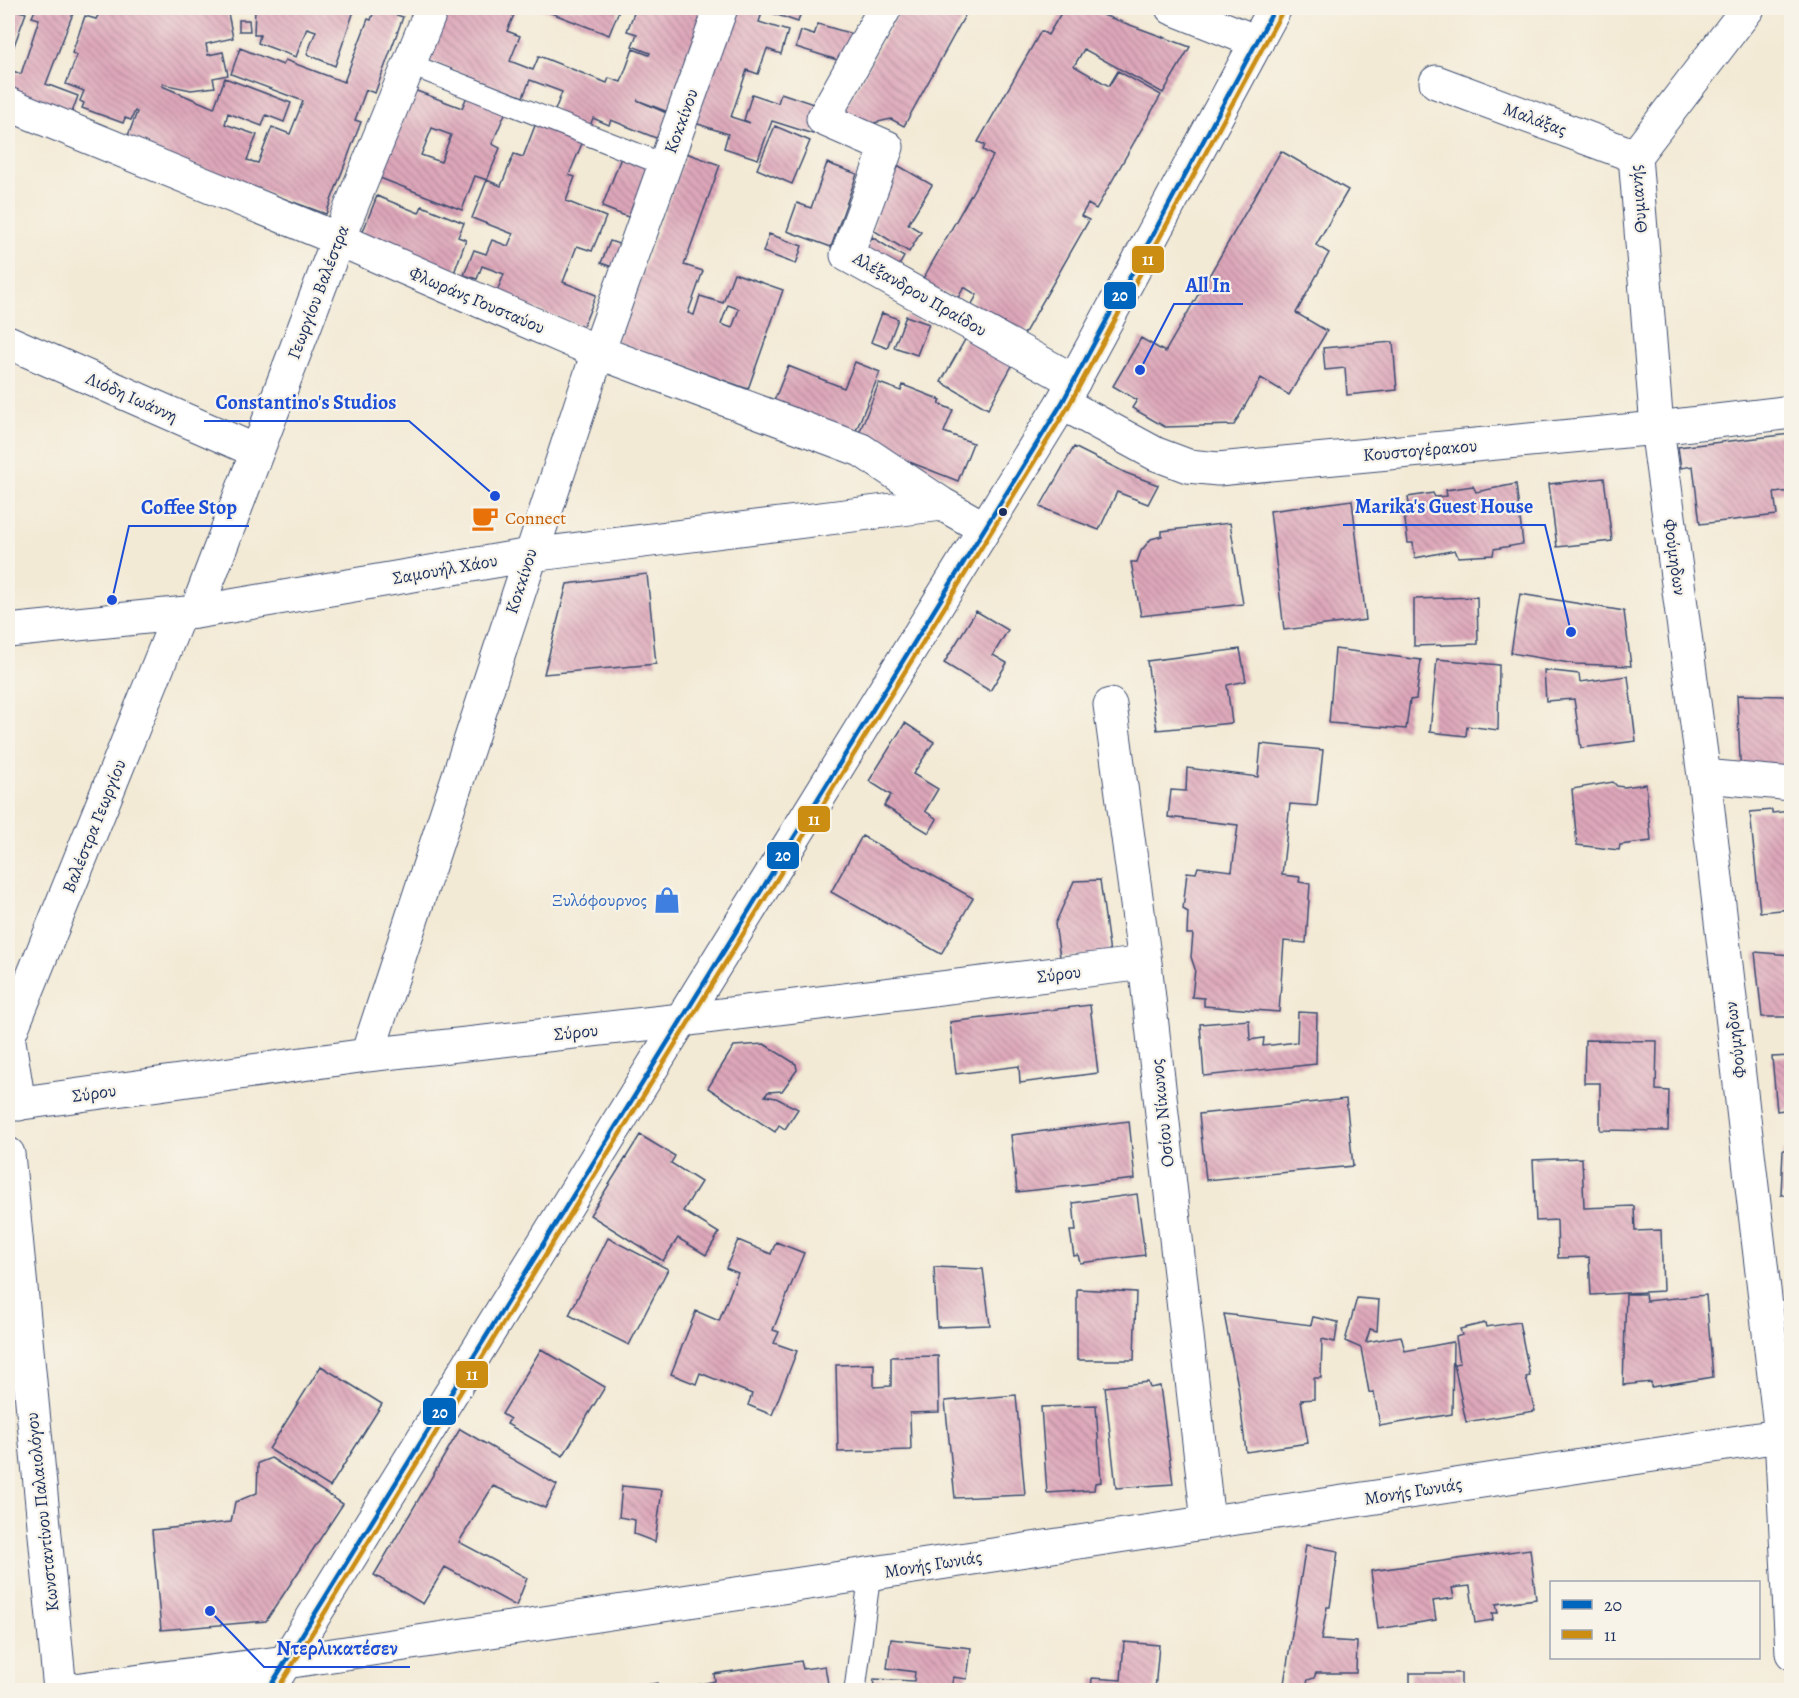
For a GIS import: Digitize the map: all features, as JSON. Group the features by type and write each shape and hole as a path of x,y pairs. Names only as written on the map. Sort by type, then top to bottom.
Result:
{"street":[{"name":"Γεωργίου Βαλέστρα","path":"188,613 256,451 338,239 432,8"},
{"name":"Κοκκίνου","path":"367,1055 598,352 721,8"},
{"name":"Αλέξανδρου Πραίδου","path":"885,8 823,119 887,147 847,255 1068,392"},
{"path":"1172,8 1257,42"},
{"path":"268,1690 1068,392 1275,8"},
{"name":"Θυμιανής","path":"1657,428 1635,156 1748,8"},
{"name":"Μαλάξας","path":"1436,82 1635,156"},
{"name":"Φλωράνς Γουσταύου","path":"8,104 338,239 598,352 861,450 942,504"},
{"name":"Λιόδη Ιωάννη","path":"8,342 256,451"},
{"name":"Κουστογέρακου","path":"1068,392 1156,454 1188,466 1218,469 1657,428 1791,412"},
{"name":"Φούμηδων","path":"1657,428 1704,776 1786,1434 1791,1650"},
{"path":"942,504 984,528"},
{"name":"Σαμουήλ Χάου","path":"8,631 188,613 530,555 942,504"},
{"name":"Βαλέστρα Γεωργίου","path":"8,1037 188,613"},
{"name":"Οσίου Νίκωνος","path":"1110,705 1145,963 1208,1522"},
{"path":"1704,776 1791,784"},
{"name":"Σύρου","path":"13,1104 367,1055 681,1020 1145,963"},
{"path":"8,1037 13,1104"},
{"name":"Κωνσταντίνου Παλαιολόγου","path":"8,1154 60,1690"},
{"name":"Μονής Γωνιάς","path":"74,1690 286,1662 1786,1434"}],"lane":[{"path":"409,64 665,165"},
{"path":"855,1690 870,1573"}],"building":[{"path":"8,8 26,13 8,62"},
{"path":"36,8 75,8 46,84 78,96 69,121 8,98 8,66 11,67 10,70 21,74 39,19 32,17"},
{"path":"102,8 227,8 233,38 206,44 208,55 223,52 228,75 213,78 215,87 191,90 163,84 162,86 214,108 225,78 291,103 284,122 266,115 262,126 228,113 225,124 257,135 247,160 258,163 272,127 290,134 303,101 231,74 240,48 283,65 285,60 344,82 368,19 371,20 375,8 403,17 375,93 366,90 355,120 361,122 326,214 126,141 137,112 135,111 131,120 125,118 123,123 82,108 84,103 80,101 84,91 66,84 77,55 72,53 85,16 96,19"},
{"path":"255,8 344,8 354,11 335,66 307,54 316,31 307,28 296,57 258,43 260,35 254,35"},
{"path":"447,8 517,8 507,31 520,36 510,61 533,70 539,56 607,83 609,78 621,82 633,49 649,55 650,53 632,46 637,34 627,31 636,8 709,8 668,112 637,100 671,115 661,140 611,120 609,125 593,118 588,132 552,118 562,92 530,80 523,97 427,60"},
{"path":"538,8 620,8 609,35"},
{"path":"733,8 802,8 798,22 763,10 759,22 788,31 781,54 767,49 758,74 747,70 731,117 750,123 744,120 752,94 778,103 781,93 822,107 813,134 772,121 758,159 724,148 728,134 695,123"},
{"path":"901,8 969,8 904,126 891,119 865,125 843,113"},
{"path":"1064,8 1084,8 1190,47 1163,93 1084,49 1074,66 1109,86 1118,71 1161,95 1096,209 1088,204 1081,216 1089,220 1023,336 968,311 977,295 964,287 958,298 920,284 993,156 983,150 985,145 978,142 1041,31 1048,35"},
{"path":"239,20 249,20 250,31 239,31"},
{"path":"818,24 856,35 847,63 796,47 801,31 814,35"},
{"path":"414,90 462,108 468,94 507,109 492,144 500,148 487,180 475,176 462,210 380,178","holes":["432,128 451,135 441,162 421,155"]},
{"path":"536,123 583,141 569,175 575,177 566,201 606,217 592,251 577,246 563,282 596,295 583,327 496,294 504,274 482,266 477,279 464,275 474,250 486,254 492,240 508,246 513,234 472,218 487,180 501,186 514,154 523,157"},
{"path":"775,126 810,141 792,184 757,169"},
{"path":"1281,151 1348,190 1316,245 1329,253 1296,313 1327,331 1289,395 1261,378 1234,425 1165,427 1132,408 1137,400 1113,386 1141,338 1165,352"},
{"path":"686,153 720,165 684,265 703,271 688,313 694,315 700,296 723,303 734,273 783,290 748,389 617,342","holes":["728,305 739,309 732,328 721,324"]},
{"path":"622,155 656,168 636,220 602,207"},
{"path":"827,163 857,174 831,247 787,231 797,203 811,208"},
{"path":"899,166 932,185 908,224 921,232 909,252 873,230 880,199"},
{"path":"377,196 419,213 422,206 464,223 458,237 466,240 454,273 361,236"},
{"path":"769,234 802,246 796,264 763,252"},
{"path":"872,237 904,257 897,269 864,250"},
{"path":"610,241 627,247 618,269 601,263"},
{"path":"882,313 898,319 887,348 871,342"},
{"path":"906,316 929,324 917,355 894,347"},
{"path":"966,338 1013,364 988,409 941,382"},
{"path":"1393,342 1397,390 1347,395 1345,368 1325,370 1323,348"},
{"path":"855,362 880,372 853,438 772,406 788,366 844,388"},
{"path":"879,383 901,391 903,385 941,400 939,404 953,410 944,432 973,443 958,481 856,441"},
{"path":"1791,434 1791,491 1774,493 1777,515 1700,524 1693,466 1681,468 1678,447"},
{"path":"1074,447 1126,473 1158,485 1148,504 1117,492 1099,530 1040,507"},
{"path":"1604,478 1612,541 1557,547 1549,484"},
{"path":"1516,484 1523,544 1494,549 1493,555 1458,557 1455,550 1415,558 1413,543 1408,543 1404,513 1410,512 1408,497 1433,493 1435,497 1447,496 1446,490 1473,486 1476,492"},
{"path":"1352,500 1366,620 1284,630 1270,511"},
{"path":"1230,523 1243,604 1141,616 1131,562 1137,562 1141,551 1151,539 1162,536 1162,531"},
{"path":"647,574 656,664 544,674 567,584"},
{"path":"1520,594 1624,611 1631,666 1575,664 1511,653"},
{"path":"1477,597 1478,644 1414,646 1414,599"},
{"path":"976,611 1008,630 993,655 1007,663 990,691 944,663"},
{"path":"1240,649 1246,681 1227,685 1232,723 1157,730 1147,661"},
{"path":"1335,649 1421,660 1416,699 1410,700 1406,729 1329,723"},
{"path":"1437,659 1499,665 1498,730 1467,726 1466,736 1430,732"},
{"path":"1544,670 1579,674 1580,682 1628,676 1636,741 1581,748 1574,699 1546,701"},
{"path":"1737,695 1791,696 1791,775 1741,779"},
{"path":"905,723 934,742 913,774 938,789 925,811 937,819 929,833 884,806 891,795 869,781"},
{"path":"1261,744 1323,750 1317,806 1290,804 1282,875 1300,877 1299,882 1310,884 1306,943 1284,941 1279,1012 1204,1006 1204,998 1192,997 1195,969 1191,957 1193,934 1187,934 1188,912 1183,909 1187,872 1196,873 1198,867 1232,871 1238,825 1168,817 1171,790 1186,791 1187,768 1258,777"},
{"path":"1613,782 1617,786 1624,787 1646,784 1651,841 1620,845 1619,850 1577,845 1572,789"},
{"path":"1772,810 1772,813 1791,811 1791,909 1760,912 1750,812"},
{"path":"862,836 973,898 941,954 831,892"},
{"path":"1100,880 1110,954 1060,957 1055,924 1074,881"},
{"path":"1755,952 1791,955 1791,1017 1762,1017"},
{"path":"1090,1005 1098,1073 1020,1083 1019,1066 956,1074 950,1022"},
{"path":"1298,1012 1317,1013 1316,1064 1204,1076 1200,1024 1249,1020 1250,1040 1264,1038 1263,1046 1297,1042"},
{"path":"1585,1040 1657,1041 1656,1090 1669,1091 1668,1131 1600,1130 1600,1083 1584,1083"},
{"path":"764,1044 796,1064 797,1070 782,1091 768,1092 765,1096 776,1098 798,1109 785,1129 779,1125 775,1132 708,1088 734,1046"},
{"path":"1791,1056 1791,1109 1777,1111 1772,1057"},
{"path":"1346,1099 1353,1166 1206,1180 1199,1114"},
{"path":"1129,1121 1135,1179 1017,1192 1011,1135"},
{"path":"640,1135 675,1156 671,1163 701,1182 683,1211 719,1233 706,1255 678,1238 663,1261 590,1215"},
{"path":"1783,1150 1791,1150 1791,1195 1781,1195"},
{"path":"1582,1158 1584,1208 1634,1206 1635,1231 1661,1230 1663,1291 1591,1295 1589,1257 1558,1258 1557,1220 1536,1221 1533,1160"},
{"path":"1137,1194 1145,1255 1080,1263 1078,1255 1074,1256 1070,1231 1076,1231 1073,1203"},
{"path":"608,1238 668,1269 629,1345 569,1315"},
{"path":"738,1240 771,1254 776,1242 804,1253 773,1330 779,1332 774,1343 797,1351 772,1415 748,1405 752,1394 700,1373 696,1384 671,1374 696,1311 719,1321 738,1273 726,1268"},
{"path":"934,1267 983,1269 990,1325 937,1327"},
{"path":"1077,1289 1136,1292 1134,1360 1077,1360"},
{"path":"1626,1294 1645,1294 1646,1301 1706,1295 1713,1377 1651,1387 1651,1382 1623,1385"},
{"path":"1357,1298 1379,1300 1377,1331 1370,1329 1366,1342 1401,1336 1405,1351 1453,1342 1452,1414 1380,1426 1374,1393 1369,1392 1361,1348 1345,1341"},
{"path":"1224,1314 1311,1325 1313,1317 1338,1322 1335,1342 1322,1339 1321,1378 1314,1378 1314,1399 1301,1400 1308,1443 1246,1452 1238,1386"},
{"path":"1519,1322 1530,1376 1526,1377 1535,1411 1466,1422 1454,1364 1460,1363 1456,1337 1462,1335 1460,1329 1485,1323 1486,1327"},
{"path":"541,1349 605,1387 563,1456 507,1424 510,1419 502,1414"},
{"path":"938,1356 939,1412 910,1413 911,1450 838,1452 836,1365 874,1364 874,1387 891,1386 891,1357"},
{"path":"321,1366 382,1404 330,1487 269,1449"},
{"path":"1148,1382 1150,1388 1160,1386 1173,1484 1116,1488 1105,1387"},
{"path":"1016,1395 1025,1495 955,1498 945,1401"},
{"path":"1096,1405 1101,1482 1095,1483 1094,1490 1047,1493 1041,1407"},
{"path":"460,1429 557,1485 545,1508 493,1486 459,1542 527,1578 516,1606 445,1567 423,1604 374,1575"},
{"path":"271,1458 343,1504 266,1621 161,1630 152,1530 231,1522 235,1502 257,1493 258,1463"},
{"path":"622,1486 662,1490 655,1542 634,1534 635,1520 619,1517"},
{"path":"1306,1545 1338,1551 1330,1607 1327,1607 1321,1640 1357,1642 1356,1673 1316,1673 1314,1678 1308,1680 1304,1690 1283,1690"},
{"path":"1530,1549 1536,1599 1496,1604 1498,1613 1492,1613 1493,1620 1475,1623 1470,1586 1452,1588 1454,1598 1433,1601 1436,1620 1378,1629 1371,1571"},
{"path":"891,1639 971,1648 967,1679 953,1677 951,1690 873,1690 874,1679 914,1681 915,1672 887,1668"},
{"path":"1124,1642 1159,1645 1155,1690 1091,1690 1092,1678 1121,1680"},
{"path":"801,1661 803,1669 825,1666 829,1690 674,1690 715,1681 714,1674"},
{"path":"1410,1673 1461,1673 1461,1690 1410,1690"},
{"path":"657,1683 659,1690 623,1690 623,1689"}],"transit line":[{"name":"20","path":"268,1690 1062,403 1275,8"},
{"name":"11","path":"277,1690 1068,407 1282,12"}],"place":[{"name":"All In","path":"1140,370"},
{"name":"Constantino's Studios","path":"495,496"},
{"name":"Connect","path":"485,518"},
{"name":"Coffee Stop","path":"112,600"},
{"name":"Marika's Guest House","path":"1571,632"},
{"name":"Ξυλόφουρνος","path":"667,900"},
{"name":"Ντερλικατέσεν","path":"210,1611"}]}
